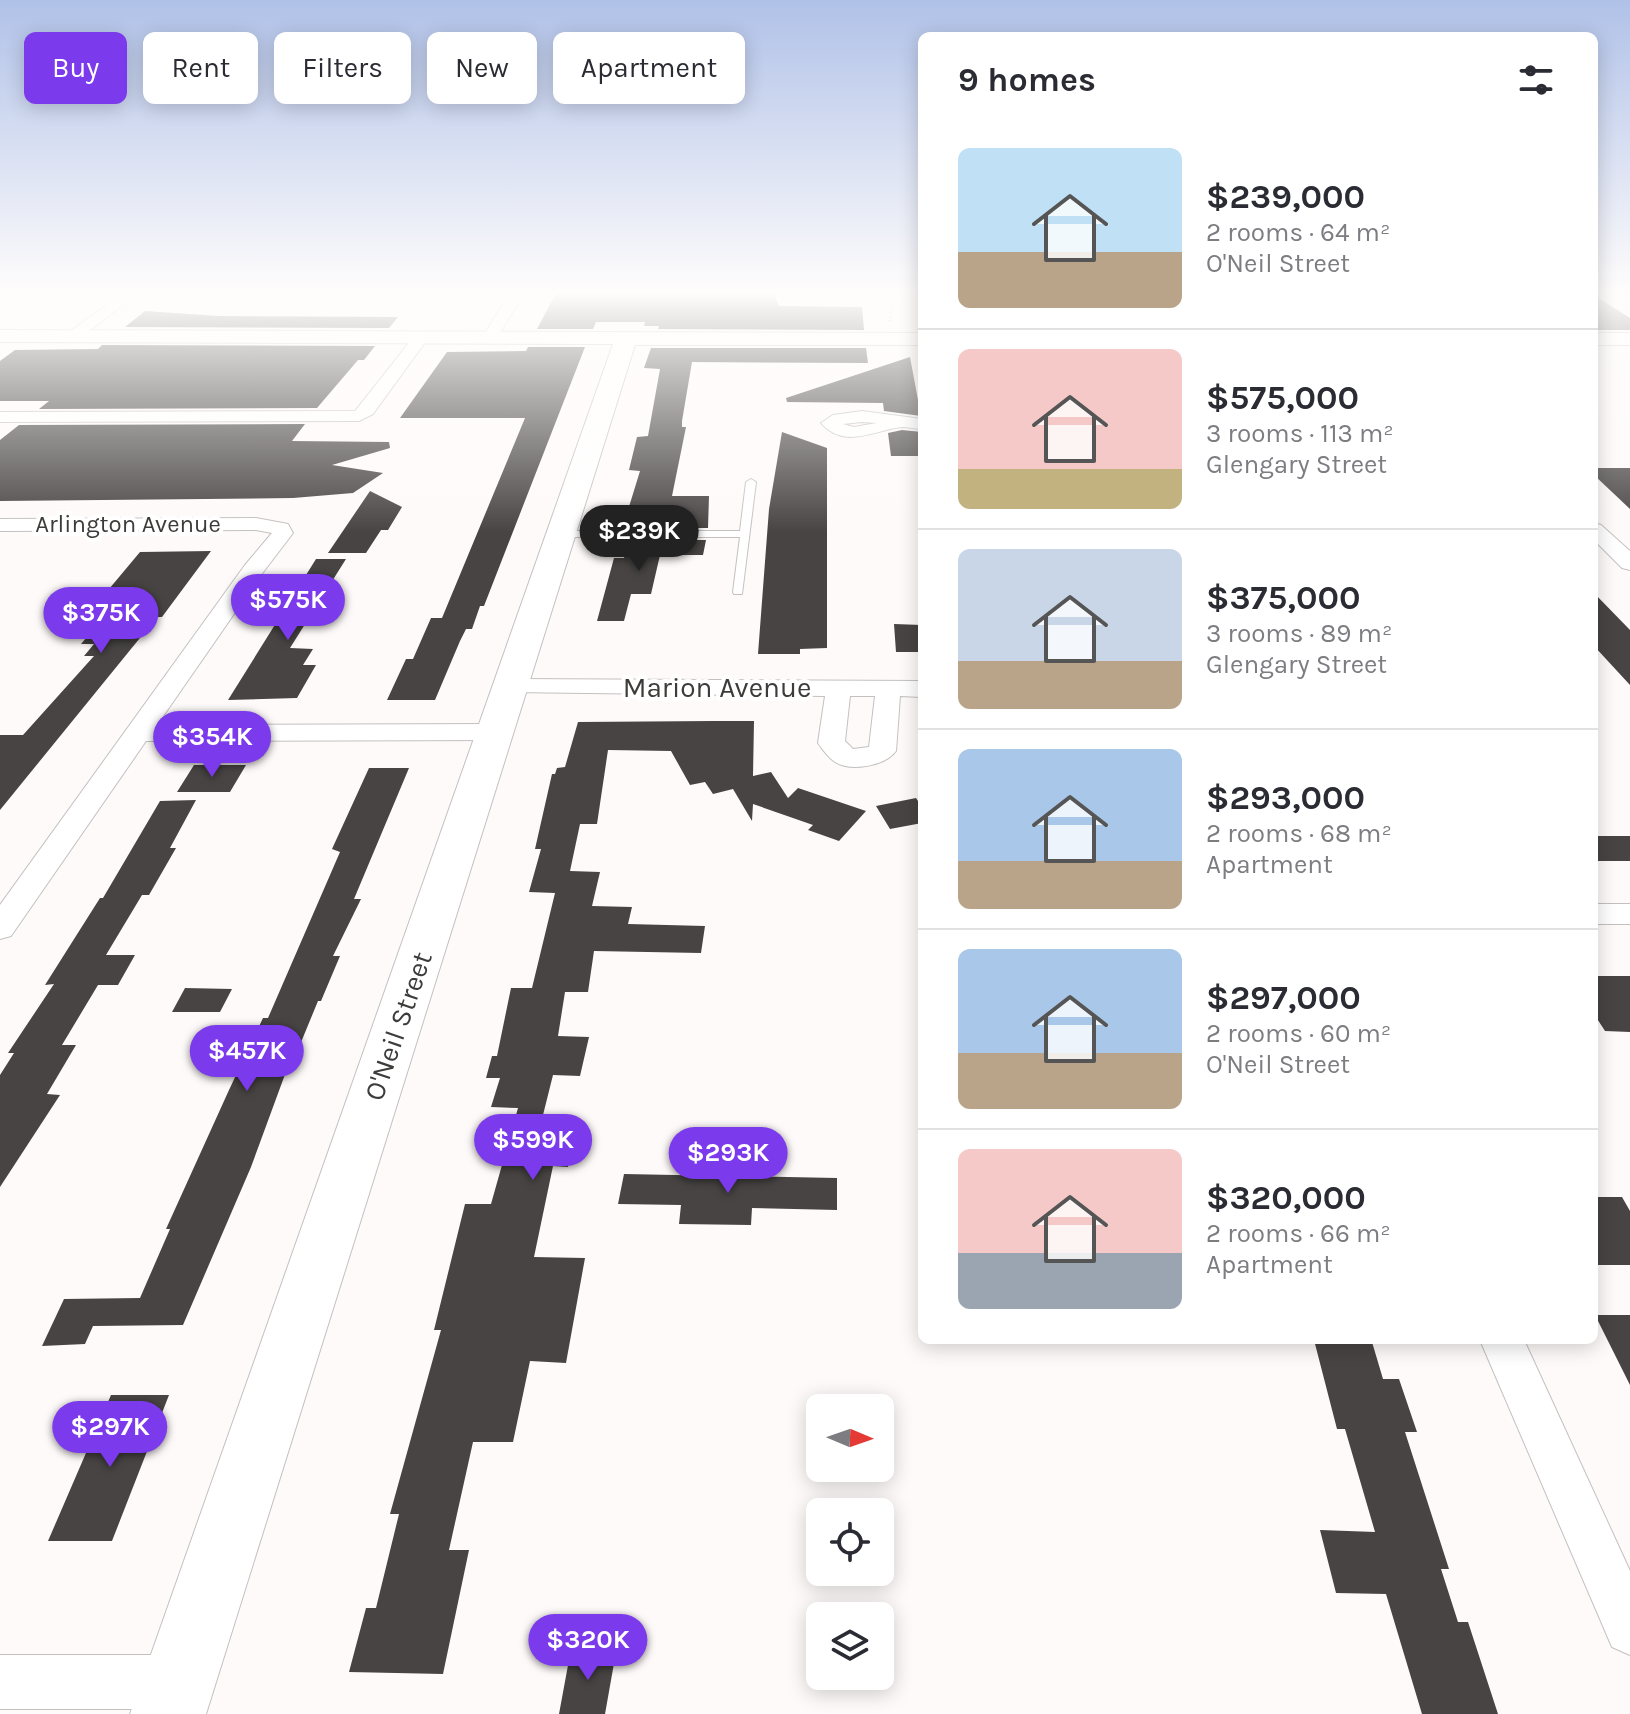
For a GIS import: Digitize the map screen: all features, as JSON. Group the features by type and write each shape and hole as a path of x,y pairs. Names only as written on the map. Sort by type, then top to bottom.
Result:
{"street":[{"path":"0,417 359,416 394,373"},
{"name":"O'Neil Street","path":"173,1698 615,373"},
{"path":"898,423 918,424"},
{"name":"Arlington Avenue","path":"0,525 256,524 281,528 283,533 253,570 140,733"},
{"path":"1598,533 1630,563"},
{"path":"839,687 831,743 846,757 870,757 882,751 888,689"},
{"name":"Marion Avenue","path":"140,733 839,687 918,689"},
{"path":"0,928 140,733"},
{"path":"1598,914 1630,914"},
{"path":"1504,1344 1627,1615"},
{"path":"0,1682 173,1698"}],"lane":[{"path":"738,592 742,534 751,482"},
{"path":"563,534 742,534"}],"building":[{"path":"0,373 347,373 317,408 39,409 49,401 0,401"},
{"path":"432,373 575,373 484,606 480,606 472,629 466,629 435,700 387,700 406,659 413,659 431,618 442,618 525,418 400,418"},
{"path":"659,373 690,373 682,421 682,427 686,427 672,496 709,496 708,528 632,528 637,510 628,510 640,471 629,470 637,437 648,436"},
{"path":"862,373 913,373 918,416 884,411 883,403 787,402 786,398"},
{"path":"305,424 292,441 389,442 390,448 332,465 383,473 353,493 293,498 0,501 0,440 19,425"},
{"path":"782,432 827,448 827,648 800,649 800,654 758,654 769,509"},
{"path":"918,432 918,456 891,456 888,433"},
{"path":"1598,468 1630,468 1630,509 1598,479"},
{"path":"370,491 402,507 388,530 381,530 366,553 328,553"},
{"path":"628,540 706,540 703,555 660,555 651,594 631,594 624,621 597,621 614,558 624,558"},
{"path":"211,551 162,617 157,617 0,810 0,735 23,735 94,656 84,656 94,644 81,644 122,595 104,595 140,552"},
{"path":"316,559 346,559 290,648 313,649 303,665 316,665 297,698 228,700"},
{"path":"1598,597 1630,630 1630,685 1598,650"},
{"path":"894,624 918,625 918,652 896,652"},
{"path":"754,721 753,776 771,772 788,798 798,788 866,811 839,841 808,830 813,825 753,804 752,821 733,789 713,794 705,782 690,785 671,751 608,750 597,824 580,824 570,871 600,872 592,906 632,907 628,924 705,926 701,953 594,951 588,992 565,992 558,1036 589,1037 580,1076 553,1075 542,1119 560,1120 555,1141 573,1141 568,1167 553,1166 534,1257 585,1258 566,1363 530,1361 513,1442 473,1442 449,1550 469,1550 443,1674 349,1672 366,1608 376,1608 399,1514 390,1514 441,1330 434,1330 465,1204 491,1204 518,1108 491,1107 500,1078 486,1078 492,1056 497,1056 511,988 532,988 555,893 529,892 541,849 535,849 552,774 557,768 565,767 578,722"},
{"path":"194,765 246,765 230,792 177,792"},
{"path":"369,768 409,768 354,899 361,899 333,956 340,956 290,1069 287,1069 251,1167 183,1325 93,1326 85,1344 42,1346 64,1299 140,1298 170,1229 166,1229 263,1018 268,1018 340,852 332,849"},
{"path":"916,798 918,824 890,829 876,806"},
{"path":"196,800 170,848 176,848 149,895 142,895 106,955 135,955 118,985 98,985 62,1045 76,1045 47,1094 60,1095 0,1187 0,1075 14,1053 8,1053 54,984 45,985 100,898 103,898 160,801"},
{"path":"1598,836 1630,836 1630,861 1598,861"},
{"path":"1598,976 1630,976 1630,1032 1605,1031 1598,1020"},
{"path":"185,988 232,989 220,1012 172,1012"},
{"path":"624,1174 837,1178 837,1210 752,1208 751,1225 679,1224 681,1205 618,1204"},
{"path":"1598,1197 1622,1197 1630,1211 1630,1265 1598,1265"},
{"path":"1598,1315 1630,1315 1630,1385 1598,1321"},
{"path":"1315,1344 1373,1344 1383,1379 1399,1379 1417,1432 1405,1432 1449,1569 1441,1569 1458,1622 1468,1622 1498,1714 1422,1714 1386,1594 1336,1593 1320,1530 1375,1532 1345,1429 1337,1429"},
{"path":"111,1395 169,1395 112,1541 48,1541"},
{"path":"571,1649 616,1652 605,1714 559,1714"}]}
